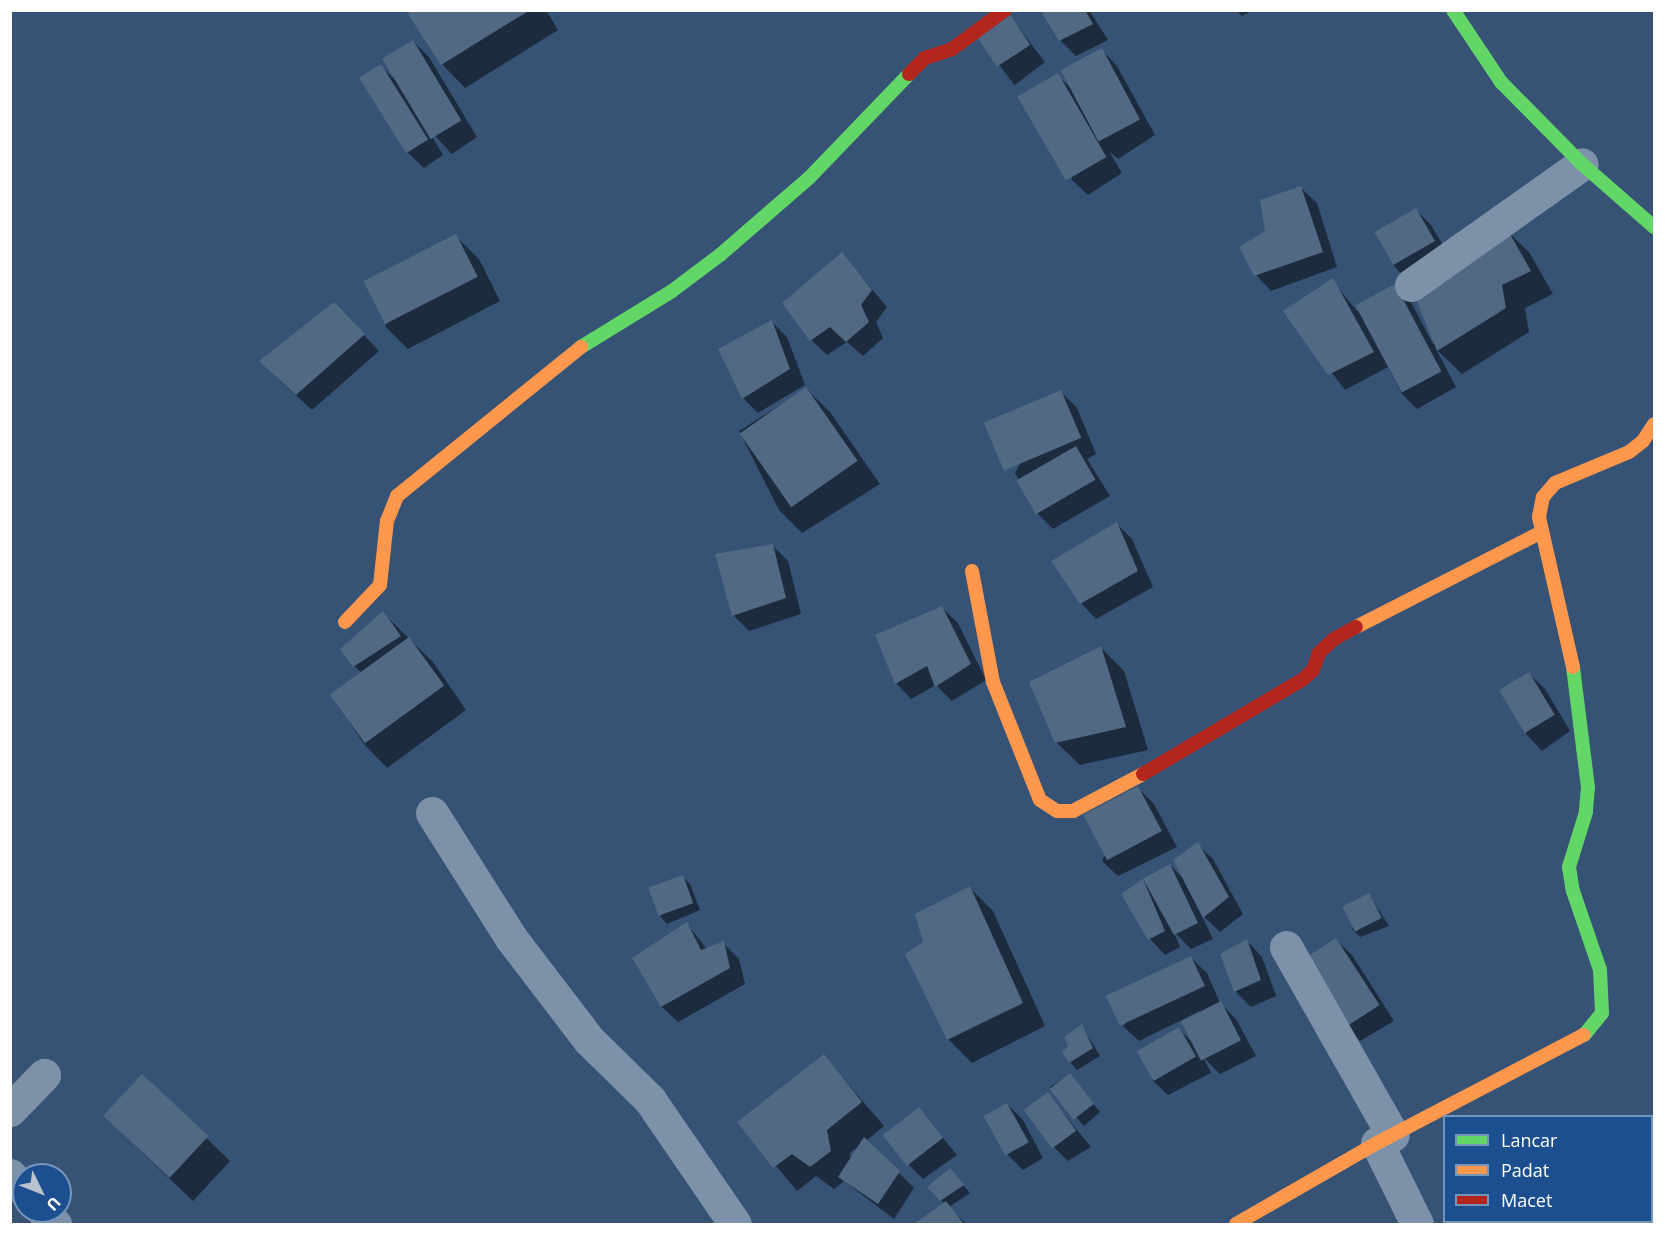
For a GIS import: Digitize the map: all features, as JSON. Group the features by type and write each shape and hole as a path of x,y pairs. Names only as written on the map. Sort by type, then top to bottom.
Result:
{"street":[{"path":"345,622 380,585 385,566 387,521 397,496 562,359 672,291 720,255 809,178 925,58 952,49 1005,10"},
{"path":"1453,10 1501,82 1582,164 1654,227"},
{"path":"1410,285 1582,164"},
{"path":"1246,1222 1385,1139 1564,1047 1588,1032 1602,1013 1600,970 1573,891 1569,867 1586,812 1588,787 1572,662 1539,517 1543,497 1555,483 1629,452 1643,441 1654,424"},
{"path":"972,571 993,682 1028,777 1040,800 1057,811 1074,811 1190,749 1302,680 1313,670 1319,653 1334,639 1542,532"},
{"path":"432,813 511,938 589,1040 650,1100 735,1224"},
{"path":"1286,947 1385,1139 1417,1224"},
{"path":"10,1110 44,1075"}],"building":[{"path":"414,10 530,10 441,65 408,14"},
{"path":"1048,10 1085,10 1093,24 1059,41 1042,13"},
{"path":"1010,14 1030,45 997,67 976,36"},
{"path":"413,40 461,121 431,139 382,59"},
{"path":"1102,48 1140,120 1099,142 1061,70"},
{"path":"381,64 428,139 406,153 359,78"},
{"path":"1058,73 1106,157 1066,181 1017,96"},
{"path":"1301,186 1323,252 1254,276 1239,247 1265,231 1260,200"},
{"path":"1416,208 1435,241 1393,265 1374,232"},
{"path":"1506,227 1531,271 1502,285 1506,308 1437,351 1413,292"},
{"path":"456,234 478,277 385,324 363,281"},
{"path":"842,252 872,290 861,305 869,322 846,342 830,327 810,341 782,303"},
{"path":"1333,278 1374,352 1328,375 1283,311"},
{"path":"1395,284 1441,371 1402,393 1355,305"},
{"path":"334,302 365,334 296,395 259,361"},
{"path":"772,320 790,369 742,399 718,349"},
{"path":"806,387 858,461 791,507 740,433"},
{"path":"1061,390 1081,438 1004,471 984,423"},
{"path":"1076,446 1096,480 1036,514 1016,480"},
{"path":"1117,522 1138,571 1080,604 1051,561"},
{"path":"773,544 786,598 732,616 715,554"},
{"path":"942,606 971,664 935,687 927,666 895,684 875,635"},
{"path":"383,611 401,636 353,667 340,649"},
{"path":"409,637 444,686 365,743 330,695"},
{"path":"1101,646 1126,727 1055,743 1029,682"},
{"path":"1529,672 1555,715 1525,733 1499,690"},
{"path":"1138,786 1162,831 1107,860 1083,815"},
{"path":"1198,842 1229,897 1203,918 1173,860"},
{"path":"1170,864 1198,923 1174,935 1143,879"},
{"path":"683,875 693,903 658,916 648,888"},
{"path":"1143,879 1165,931 1148,940 1121,894"},
{"path":"970,886 1023,1003 947,1040 905,954 923,942 915,914"},
{"path":"1369,893 1382,918 1355,932 1342,907"},
{"path":"687,922 701,950 724,941 730,968 661,1007 632,958"},
{"path":"1336,938 1380,1005 1343,1029 1299,962"},
{"path":"1247,939 1261,980 1234,992 1220,954"},
{"path":"1191,956 1205,986 1120,1026 1106,996"},
{"path":"1221,1001 1241,1040 1201,1061 1181,1021"},
{"path":"1082,1024 1093,1048 1069,1063 1062,1052 1068,1046 1064,1037"},
{"path":"1179,1027 1196,1056 1154,1081 1137,1052"},
{"path":"824,1054 862,1102 827,1130 831,1151 810,1167 792,1154 773,1168 737,1122"},
{"path":"1070,1073 1094,1104 1074,1120 1050,1089"},
{"path":"142,1074 209,1136 170,1178 103,1116"},
{"path":"1048,1092 1076,1131 1052,1148 1024,1110"},
{"path":"1007,1103 1029,1142 1005,1155 983,1116"},
{"path":"919,1107 943,1138 907,1166 883,1135"},
{"path":"864,1137 900,1171 878,1204 838,1177"},
{"path":"950,1168 964,1185 940,1201 927,1187"},
{"path":"946,1201 964,1224 914,1224"}],"traffic: fast":[{"path":"1453,10 1501,82 1582,164 1654,227"},
{"path":"581,347 672,291 720,255 809,178 909,74"},
{"path":"1573,667 1588,787 1586,812 1569,867 1573,891 1600,970 1602,1013 1584,1035"}],"traffic: slow":[{"path":"345,622 380,585 387,521 397,496 581,347"},
{"path":"1573,667 1539,517 1543,497 1555,483 1629,452 1643,441 1654,424"},
{"path":"1356,627 1542,532"},
{"path":"972,571 993,682 1040,800 1057,811 1073,811 1143,774"},
{"path":"1236,1224 1377,1143 1584,1035"}],"traffic: jam":[{"path":"909,74 925,58 952,49 1005,10"},
{"path":"1143,774 1302,680 1313,670 1319,653 1334,639 1356,627"}]}
